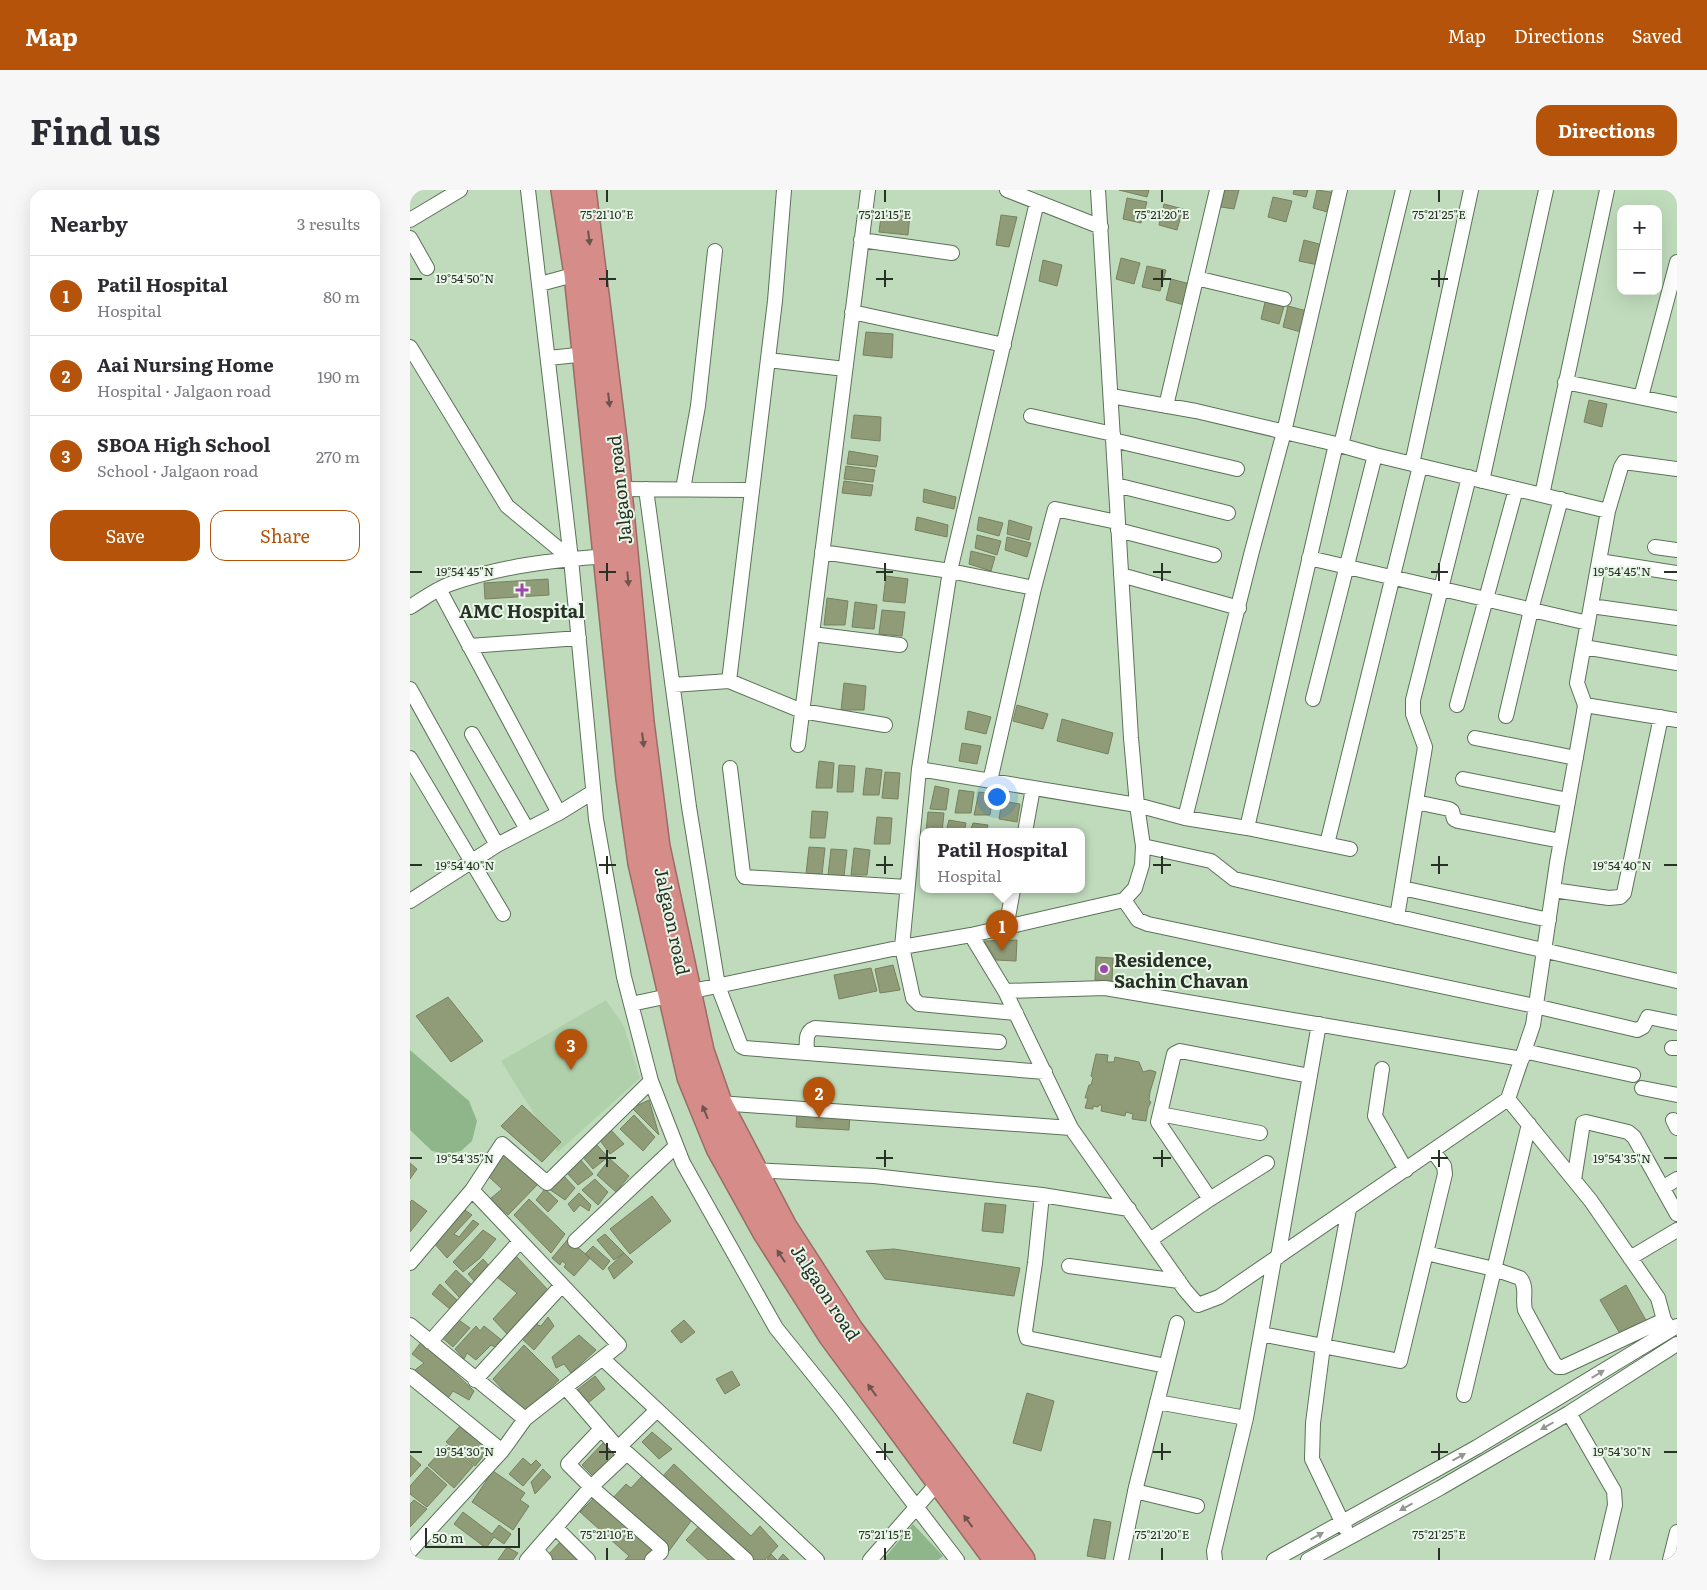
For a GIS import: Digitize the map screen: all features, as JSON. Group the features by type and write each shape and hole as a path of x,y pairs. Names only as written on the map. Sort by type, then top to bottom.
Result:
{"highway":[{"name":"Jalgaon road","path":"564,190 577,274 629,778 641,864 679,994 719,1103 784,1227 945,1474 997,1560"},
{"name":"Jalgaon road","path":"584,190 619,489 641,722 690,1077 719,1148 765,1231 831,1335 945,1474 1022,1560"}],"street":[{"path":"410,220 460,190"},
{"path":"528,190 571,559 596,819 612,915 631,1004 651,1081 683,1163 776,1328 838,1404 957,1560"},
{"path":"729,681 775,301 784,190"},
{"path":"798,745 868,190"},
{"path":"1007,190 1101,227"},
{"path":"631,1004 902,947 971,936 1006,928 1124,900 1135,888 1140,876 1143,846 1131,738 1098,190"},
{"path":"1166,406 1217,190"},
{"path":"1186,818 1284,432 1340,190"},
{"path":"1247,828 1309,558 1403,190"},
{"path":"1328,844 1393,578 1471,190"},
{"path":"1397,917 1425,747 1413,714 1412,700 1439,590 1475,479 1546,190"},
{"path":"1542,495 1607,190"},
{"path":"1016,1013 919,1004 915,1002 902,947 906,887 917,841 919,769 950,571 1037,202"},
{"path":"410,238 427,268"},
{"path":"861,240 952,253"},
{"path":"683,489 698,406 715,251"},
{"path":"1641,397 1677,262"},
{"path":"540,284 577,274"},
{"path":"1196,278 1284,298"},
{"path":"852,312 1004,345"},
{"path":"410,347 507,506 571,559"},
{"path":"548,358 586,354"},
{"path":"768,360 845,369"},
{"path":"1566,382 1677,404"},
{"path":"1111,396 1196,411 1339,444 1375,455 1608,511"},
{"path":"1031,416 1237,469"},
{"path":"1313,699 1375,455"},
{"path":"971,936 1005,991 1071,1128 1198,1305 1219,1297 1508,1100 1533,1025 1553,890 1585,705 1577,683 1608,511 1624,462 1677,469"},
{"path":"1116,485 1228,513"},
{"path":"619,489 751,490"},
{"path":"646,489 690,813 718,986 741,1046 1045,1072"},
{"path":"1457,704 1516,489"},
{"path":"1506,716 1531,610 1561,499"},
{"path":"990,781 1034,588 1055,510 1118,526 1214,555"},
{"path":"1655,547 1677,550"},
{"path":"822,552 950,571 1034,588"},
{"path":"410,607 449,584 502,568 607,556"},
{"path":"1309,558 1439,590 1588,623"},
{"path":"1599,561 1677,573"},
{"path":"1121,575 1239,608"},
{"path":"439,590 559,813"},
{"path":"1591,606 1677,618"},
{"path":"812,634 900,644"},
{"path":"470,646 579,638"},
{"path":"1584,647 1677,663"},
{"path":"672,685 729,681 802,711 885,724"},
{"path":"410,689 497,845"},
{"path":"1585,705 1677,720"},
{"path":"1553,890 1609,898 1620,897 1624,893 1661,717"},
{"path":"472,734 527,829"},
{"path":"1475,738 1576,758"},
{"path":"410,758 503,914"},
{"path":"730,768 743,874 745,877 906,887"},
{"path":"919,769 1137,805 1186,818 1247,828 1350,849"},
{"path":"1463,779 1568,800"},
{"path":"1025,828 1033,788"},
{"path":"410,900 497,845 559,813 594,792"},
{"path":"1416,802 1449,809 1452,811 1454,819 1458,821 1561,841"},
{"path":"1143,846 1212,861 1234,879 1677,981"},
{"path":"1402,888 1549,920"},
{"path":"1006,928 1012,893"},
{"path":"1124,900 1142,923 1535,1006 1637,1030 1643,1028 1648,1017 1677,1023"},
{"path":"1005,991 1105,988 1319,1024 1523,1055 1633,1075"},
{"path":"1215,1560 1214,1551 1246,1418 1260,1334 1276,1259 1319,1024"},
{"path":"807,1053 807,1033 815,1028 999,1042"},
{"path":"1210,1199 1159,1126 1158,1120 1174,1054 1180,1051 1310,1076"},
{"path":"1382,1069 1375,1116 1406,1170"},
{"path":"410,1263 472,1190 502,1144 547,1183 651,1081"},
{"path":"1642,1088 1677,1095"},
{"path":"1508,1100 1591,1201 1658,1298 1673,1333"},
{"path":"719,1103 1071,1128"},
{"path":"1160,1114 1260,1133"},
{"path":"1574,1180 1581,1126 1583,1123 1586,1122 1632,1134 1677,1214"},
{"path":"1464,1395 1529,1124"},
{"path":"575,1241 676,1146"},
{"path":"1260,1334 1400,1361 1445,1174 1444,1166 1433,1151"},
{"path":"1150,1240 1267,1163"},
{"path":"753,1170 874,1176 1042,1195 1129,1209"},
{"path":"1662,1188 1677,1179"},
{"path":"417,1560 410,1553 502,1451 525,1419 619,1345 472,1190"},
{"path":"1042,1195 1025,1331 1027,1338 1166,1366"},
{"path":"1349,1209 1323,1346 1312,1459 1341,1522 1351,1537"},
{"path":"1630,1258 1677,1230"},
{"path":"430,1342 520,1241"},
{"path":"1426,1253 1494,1269 1520,1278 1525,1286 1523,1304 1525,1310 1558,1367 1673,1333"},
{"path":"1070,1266 1179,1281"},
{"path":"475,1380 562,1285"},
{"path":"1121,1560 1135,1491 1177,1324"},
{"path":"410,1325 525,1419"},
{"path":"1308,1560 1330,1554 1351,1537 1569,1413 1673,1333"},
{"path":"1274,1560 1477,1447 1673,1333"},
{"path":"603,1359 816,1560"},
{"path":"410,1376 502,1451"},
{"path":"566,1388 622,1451 746,1560"},
{"path":"1157,1402 1246,1418"},
{"path":"536,1557 556,1528 657,1410"},
{"path":"1569,1413 1614,1491 1615,1505 1602,1560"},
{"path":"601,1429 568,1464 660,1548 661,1552 652,1560"},
{"path":"1477,1447 1484,1462"},
{"path":"870,1560 945,1474"},
{"path":"1135,1491 1197,1506"},
{"path":"556,1528 588,1560"},
{"path":"1670,1560 1677,1532"}],"shaded area":[{"path":"606,1000 624,1026 640,1078 558,1152 501,1061"},
{"path":"410,1050 469,1101 477,1121 472,1141 461,1151 447,1154 432,1151 410,1130"},
{"path":"913,1524 943,1556 938,1560 883,1560"}],"building":[{"path":"1119,190 1149,190 1147,197"},
{"path":"1224,190 1239,190 1234,209 1221,207"},
{"path":"1294,190 1308,190 1306,197 1293,194"},
{"path":"1317,190 1337,193 1331,213 1313,208"},
{"path":"1273,197 1292,201 1286,222 1268,217"},
{"path":"1127,198 1147,202 1141,223 1123,219"},
{"path":"1164,204 1183,209 1177,230 1159,225"},
{"path":"882,209 910,214 908,235 879,232"},
{"path":"1001,215 1017,217 1009,247 996,245"},
{"path":"1304,240 1323,245 1318,265 1299,261"},
{"path":"1121,258 1140,263 1134,284 1116,279"},
{"path":"1043,260 1062,265 1057,286 1039,281"},
{"path":"1147,266 1166,270 1160,291 1142,287"},
{"path":"1171,279 1190,284 1184,305 1166,300"},
{"path":"1266,298 1285,303 1279,324 1261,319"},
{"path":"1288,306 1307,311 1301,332 1283,327"},
{"path":"866,332 893,334 892,358 863,355"},
{"path":"1589,400 1607,404 1602,427 1584,422"},
{"path":"854,415 881,417 880,441 851,438"},
{"path":"849,451 878,456 876,467 847,464"},
{"path":"846,466 875,470 873,482 844,479"},
{"path":"844,481 873,485 871,496 842,493"},
{"path":"924,489 956,497 954,509 923,502"},
{"path":"917,517 948,525 947,537 915,530"},
{"path":"979,517 1003,523 999,536 977,530"},
{"path":"1009,520 1032,527 1029,540 1007,534"},
{"path":"977,535 1001,541 997,555 975,548"},
{"path":"1007,537 1031,543 1027,557 1005,550"},
{"path":"971,551 995,557 991,571 969,564"},
{"path":"886,576 908,579 905,603 883,601"},
{"path":"548,579 549,595 485,599 484,583"},
{"path":"827,598 848,601 845,625 824,625"},
{"path":"855,602 877,605 874,629 852,627"},
{"path":"882,610 905,612 902,636 879,634"},
{"path":"844,683 866,686 864,710 841,710"},
{"path":"1017,705 1048,714 1043,729 1013,721"},
{"path":"968,711 991,717 986,734 965,729"},
{"path":"1062,719 1113,733 1108,754 1057,741"},
{"path":"962,743 981,746 977,764 959,761"},
{"path":"819,761 834,763 832,788 816,788"},
{"path":"839,765 855,766 853,792 837,792"},
{"path":"866,768 882,770 879,795 863,795"},
{"path":"885,772 900,773 898,799 882,798"},
{"path":"935,786 949,789 946,810 930,809"},
{"path":"959,790 974,792 971,813 955,813"},
{"path":"979,792 993,794 990,815 974,815"},
{"path":"1002,801 1020,804 1017,822 999,819"},
{"path":"812,811 828,812 825,838 810,838"},
{"path":"928,812 944,813 942,828 926,828"},
{"path":"877,817 892,818 890,844 874,844"},
{"path":"949,820 966,823 965,828 947,828"},
{"path":"973,823 988,825 987,828 971,828"},
{"path":"809,847 825,848 822,874 806,874"},
{"path":"854,848 870,850 867,875 851,875"},
{"path":"831,849 847,850 844,876 828,875"},
{"path":"1017,940 1016,961 996,960 984,941"},
{"name":"Residence, Sachin Chavan","path":"1096,957 1113,958 1112,981 1095,980"},
{"path":"893,965 900,990 880,993 875,969"},
{"path":"871,968 877,991 839,999 834,975"},
{"path":"448,997 483,1041 451,1062 416,1016"},
{"path":"1096,1054 1108,1055 1107,1062 1114,1062 1115,1057 1139,1062 1143,1072 1150,1070 1156,1072 1150,1092 1149,1100 1151,1102 1146,1121 1132,1119 1133,1114 1126,1112 1125,1116 1101,1111 1102,1105 1098,1107 1093,1106 1093,1109 1085,1108 1088,1098 1085,1098 1093,1078 1091,1076"},
{"path":"649,1100 659,1135 632,1108"},
{"path":"522,1105 561,1142 542,1162 501,1126"},
{"path":"797,1111 850,1114 849,1130 796,1127"},
{"path":"634,1115 655,1137 643,1151 620,1129"},
{"path":"609,1128 624,1144 610,1154 599,1139"},
{"path":"594,1142 608,1157 593,1169 582,1156"},
{"path":"506,1151 540,1182 508,1215 490,1199 502,1189 488,1176"},
{"path":"579,1158 593,1174 578,1185 565,1171"},
{"path":"610,1159 629,1176 616,1192 597,1175"},
{"path":"410,1163 417,1169 410,1179"},
{"path":"562,1174 575,1188 565,1200 549,1189"},
{"path":"595,1179 608,1192 598,1205 582,1190"},
{"path":"545,1189 558,1201 548,1212 536,1200"},
{"path":"579,1193 591,1205 589,1211 580,1205 574,1212 568,1204"},
{"path":"652,1196 671,1221 630,1254 610,1229"},
{"path":"529,1199 565,1234 551,1253 514,1215"},
{"path":"412,1200 427,1211 410,1232 410,1202"},
{"path":"985,1203 1006,1205 1003,1233 982,1231"},
{"path":"462,1208 472,1215 454,1234 459,1237 473,1220 479,1224 447,1258 434,1243"},
{"path":"483,1230 496,1239 480,1258 463,1272 453,1262"},
{"path":"605,1234 624,1253 614,1260 597,1240"},
{"path":"568,1239 590,1258 574,1276 564,1267 566,1264 562,1261 560,1265 552,1258"},
{"path":"593,1246 610,1261 603,1270 585,1254"},
{"path":"894,1249 1020,1268 1014,1296 885,1279 866,1251"},
{"path":"624,1253 633,1262 614,1279 608,1268"},
{"path":"516,1256 549,1291 508,1335 493,1319 517,1293 497,1277"},
{"path":"483,1259 491,1268 476,1283 468,1274"},
{"path":"456,1270 474,1287 461,1299 445,1282"},
{"path":"440,1284 459,1302 451,1310 432,1294"},
{"path":"1626,1285 1647,1322 1622,1337 1600,1300"},
{"path":"541,1315 537,1325 541,1326 548,1317 554,1326 534,1350 521,1338"},
{"path":"456,1318 470,1328 453,1347 440,1336"},
{"path":"684,1320 695,1332 681,1343 671,1331"},
{"path":"476,1326 480,1331 484,1326 504,1342 497,1348 491,1345 476,1360 467,1353 464,1359 455,1349"},
{"path":"579,1335 596,1350 571,1373 564,1364 556,1368 552,1357"},
{"path":"422,1341 474,1391 469,1400 453,1391 446,1401 411,1373 424,1363 412,1354"},
{"path":"524,1345 559,1380 524,1413 493,1379"},
{"path":"732,1371 740,1385 725,1394 716,1379"},
{"path":"595,1376 605,1389 588,1403 577,1390"},
{"path":"1027,1393 1054,1401 1041,1451 1013,1443"},
{"path":"460,1426 467,1433 470,1429 490,1448 475,1466 446,1442"},
{"path":"652,1432 672,1449 659,1459 642,1442"},
{"path":"604,1442 618,1456 595,1478 582,1465"},
{"path":"447,1445 473,1466 454,1488 428,1465"},
{"path":"410,1455 421,1465 410,1477"},
{"path":"523,1458 531,1465 536,1460 541,1465 523,1486 509,1474"},
{"path":"674,1464 751,1536 760,1526 778,1546 765,1560 752,1560 662,1477"},
{"path":"427,1467 447,1485 427,1507 410,1494 410,1486"},
{"path":"543,1469 551,1477 535,1494 531,1482"},
{"path":"493,1471 525,1493 520,1500 529,1506 513,1530 472,1502"},
{"path":"644,1474 694,1517 669,1551 611,1500 626,1484 631,1488"},
{"path":"595,1497 657,1550 646,1560 625,1560 629,1556 580,1512"},
{"path":"414,1500 427,1509 410,1527 410,1504"},
{"path":"463,1512 492,1534 499,1525 511,1534 504,1544 494,1537 486,1548 454,1524"},
{"path":"1094,1519 1111,1522 1105,1559 1087,1556"},
{"path":"700,1525 739,1560 708,1560 686,1540"},
{"path":"562,1540 582,1560 551,1560 547,1556"},
{"path":"507,1547 518,1553 513,1560 498,1560"},
{"path":"771,1554 777,1560 767,1560"},
{"path":"783,1554 789,1560 778,1560"}],"place":[{"name":"AMC Hospital","path":"522,590"},
{"name":"Patil Hospital","path":"1002,951"},
{"name":"Residence, Sachin Chavan","path":"1104,969"},
{"name":"SBOA High School","path":"571,1070"},
{"name":"Aai Nursing Home","path":"819,1118"}]}
